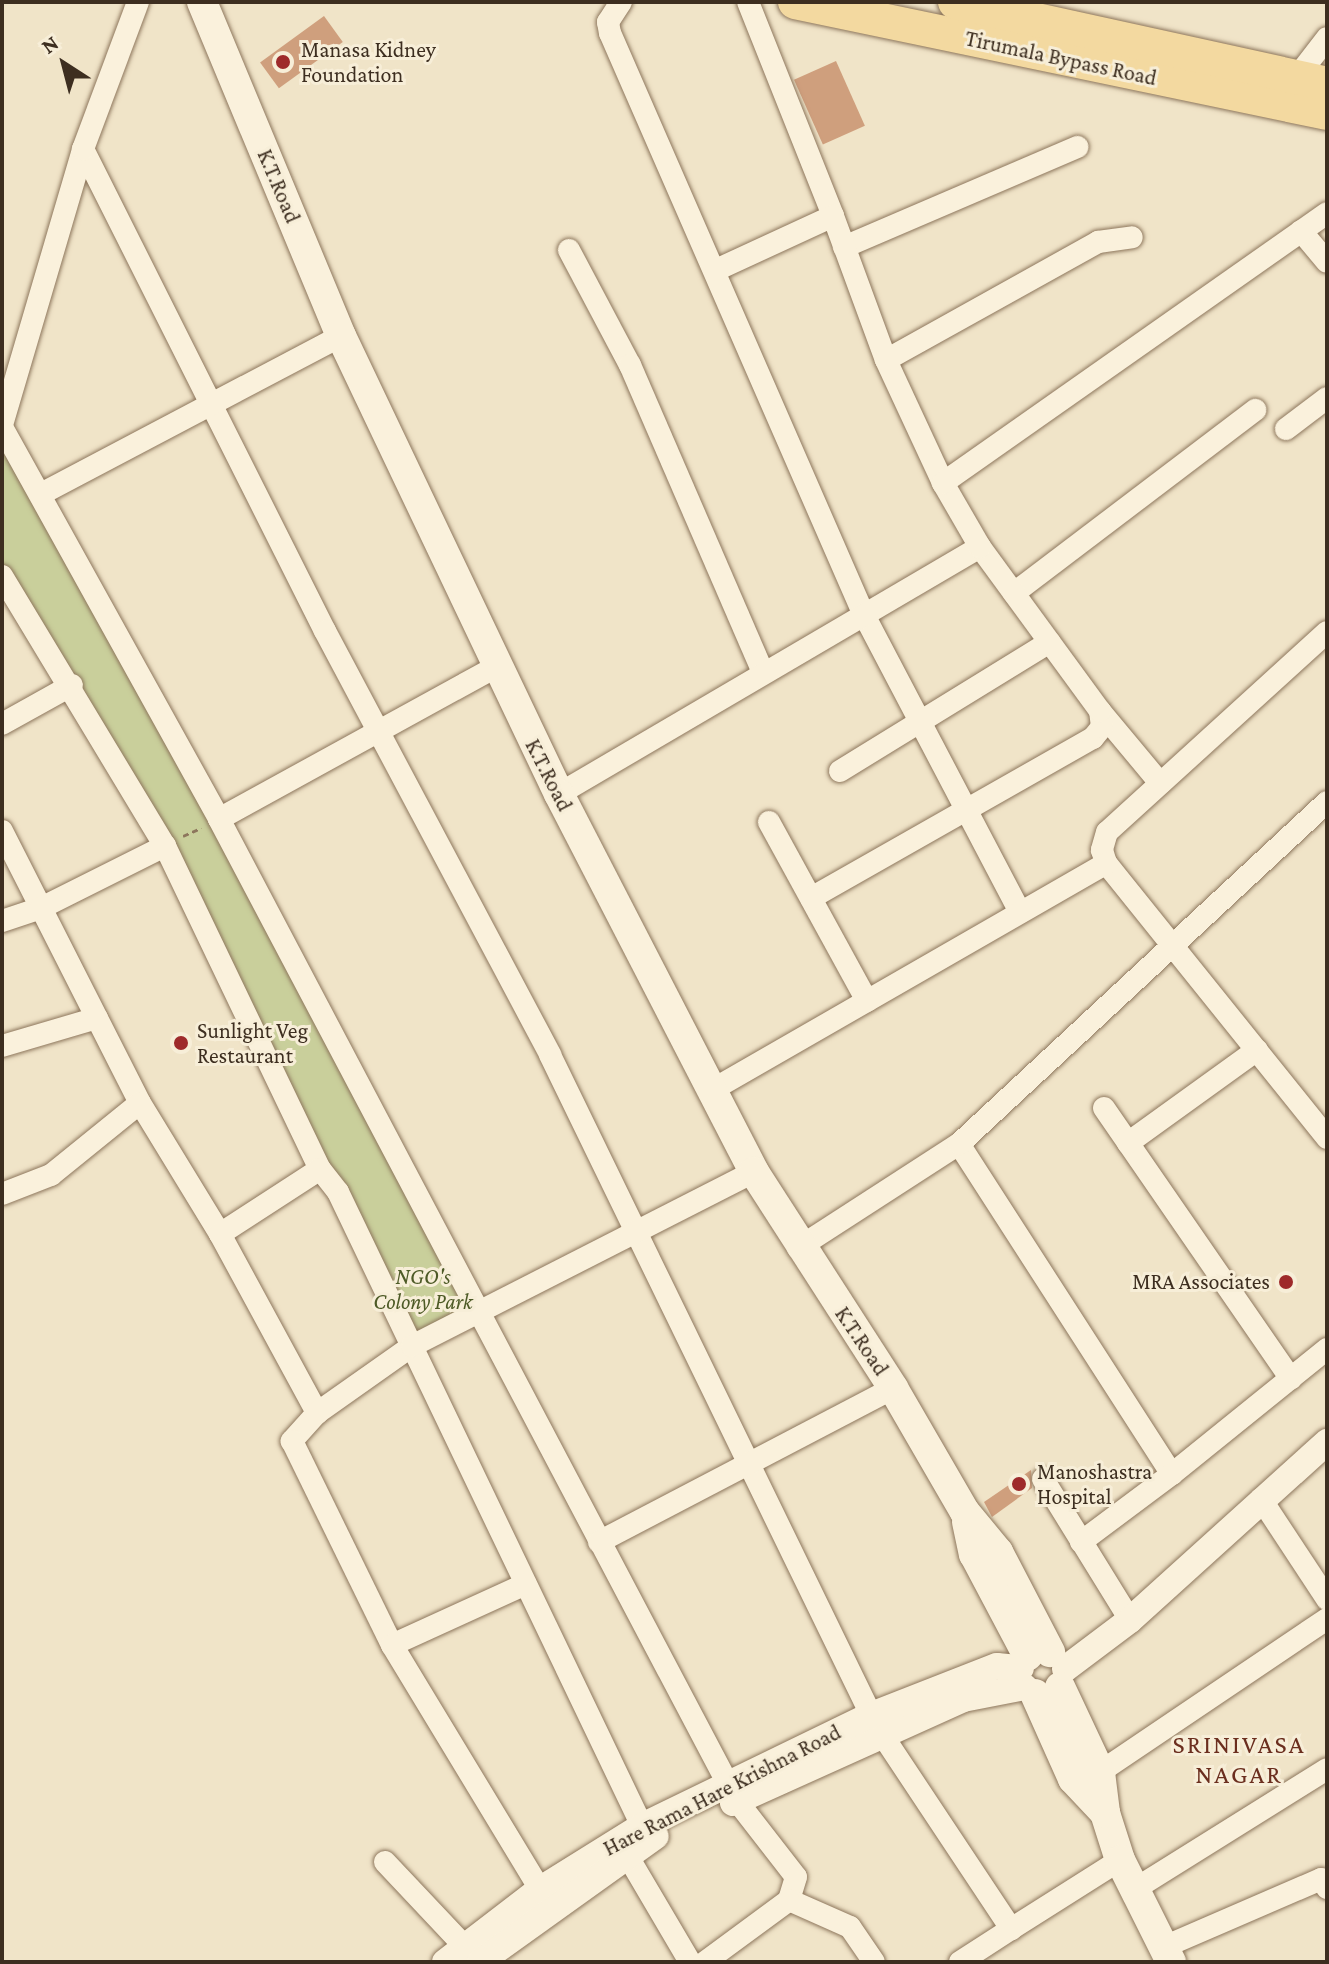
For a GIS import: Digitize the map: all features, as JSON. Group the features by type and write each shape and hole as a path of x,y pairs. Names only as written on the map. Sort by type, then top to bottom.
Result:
{"main road":[{"name":"K.T.Road","path":"202,2 341,336 559,794 754,1172 798,1248 893,1388 965,1512 998,1552 1041,1673 1073,1779 1105,1813"},
{"name":"Tirumala Bypass Road","path":"795,2 1305,89"},
{"name":"Tirumala Bypass Road","path":"955,2 1305,89 1327,113"},
{"name":"K.T.Road","path":"1041,1673 1100,1772 1105,1813 1120,1860 1168,1954"}],"street":[{"path":"138,2 83,149 2,426 41,494 211,823 478,1313 733,1794 796,1877 789,1900 705,1962"},
{"path":"621,2 607,28 716,270 863,613 1020,912"},
{"path":"748,2 886,360 943,483 980,547 1100,711 1160,783"},
{"path":"1305,89 1327,38"},
{"path":"844,247 1077,147"},
{"path":"83,149 325,631 382,733 550,1055 746,1463 877,1725 1011,1929"},
{"path":"943,483 1327,213"},
{"path":"716,270 833,216"},
{"path":"1301,231 1327,262"},
{"path":"886,360 1098,242 1132,237"},
{"path":"569,250 630,365 763,673"},
{"path":"41,494 341,336"},
{"path":"1286,429 1327,398"},
{"path":"1014,593 1255,410"},
{"path":"559,794 980,547"},
{"path":"2,576 172,842 320,1169 338,1192 642,1826"},
{"path":"1327,632 1107,832 1102,850 1106,863 1327,1138"},
{"path":"840,771 922,724 1050,642"},
{"path":"211,823 382,733 496,667"},
{"path":"2,724 72,685"},
{"path":"811,898 1093,738 1102,727 1100,711"},
{"path":"798,1248 959,1144 1172,942 1327,802"},
{"path":"769,822 867,1001"},
{"path":"2,831 140,1103 220,1234 317,1413"},
{"path":"2,921 41,908 172,842"},
{"path":"712,1090 1106,863"},
{"path":"2,1046 97,1018"},
{"path":"1128,1143 1257,1050"},
{"path":"2,1194 51,1175 140,1103"},
{"path":"1104,1108 1291,1379"},
{"path":"959,1144 1172,1474"},
{"path":"220,1234 320,1169"},
{"path":"545,1898 392,1645 292,1441 317,1413 412,1346 754,1172"},
{"path":"1081,1542 1172,1474 1327,1349"},
{"path":"599,1542 893,1388"},
{"path":"1041,1673 1130,1620 1327,1442"},
{"path":"1043,1479 1130,1620"},
{"path":"1261,1499 1327,1599"},
{"path":"392,1645 526,1584"},
{"path":"1100,1772 1327,1619"},
{"name":"Hare Rama Hare Krishna Road","path":"545,1898 733,1794 877,1725 1041,1673"},
{"path":"1135,1889 1327,1769"},
{"name":"Hare Rama Hare Krishna Road","path":"464,1957 642,1826 733,1794"},
{"path":"627,1855 690,1962"},
{"path":"960,1962 1120,1860"},
{"path":"385,1862 464,1957"},
{"path":"1168,1954 1321,1879 1327,1888"},
{"path":"789,1900 850,1927 874,1962"}],"path":[{"path":"172,842 211,823"}],"green space":[{"name":"NGO's Colony Park","path":"2,427 478,1313 409,1348 163,829 2,578"}],"building":[{"path":"324,16 343,42 279,88 260,62"},
{"path":"836,61 865,126 823,145 794,80"},
{"path":"1031,1470 1032,1488 992,1517 984,1502"}],"place":[{"name":"Manasa Kidney Foundation","path":"283,62"},
{"name":"Sunlight Veg Restaurant","path":"181,1043"},
{"name":"MRA Associates","path":"1286,1282"},
{"name":"Manoshastra Hospital","path":"1019,1484"}],"district":[{"name":"SRINIVASA NAGAR","path":"1239,1760"}]}
